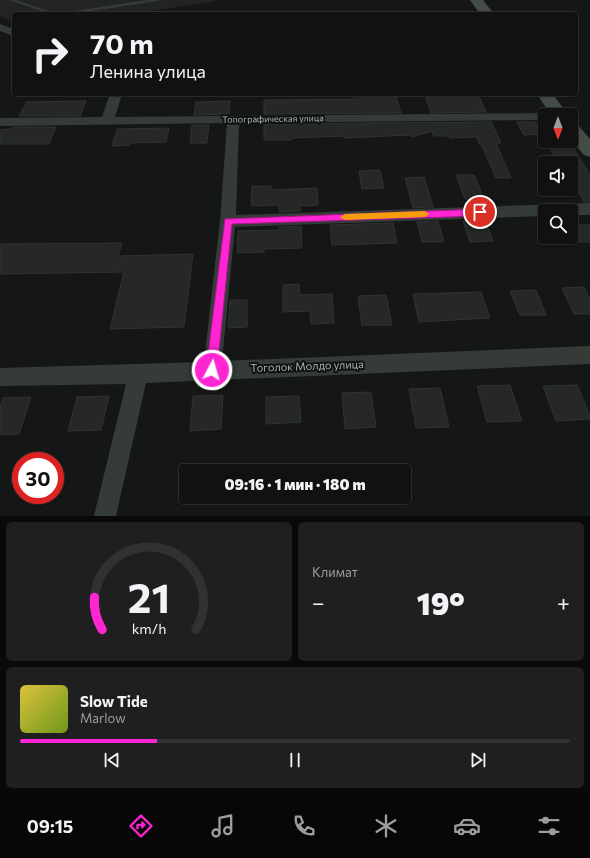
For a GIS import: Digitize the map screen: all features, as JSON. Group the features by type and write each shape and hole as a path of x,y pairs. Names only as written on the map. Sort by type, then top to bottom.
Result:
{"street":[{"path":"476,0 485,12"},
{"path":"0,27 12,31"},
{"path":"107,121 115,96"},
{"path":"546,96 555,108"},
{"name":"Топографическая улица","path":"0,122 538,116"},
{"path":"212,370 228,221 233,120"},
{"path":"578,136 590,151"},
{"path":"228,221 590,208"},
{"name":"Тоголок Молдо улица","path":"0,377 138,374 590,355"},
{"path":"105,516 138,374"}],"lane":[{"path":"11,0 48,12"},
{"path":"74,12 157,0"}],"shaded area":[{"path":"0,0 215,0 145,12 12,12 12,21 0,16"}],"building":[{"path":"355,96 396,97 401,113 264,114 264,100 355,99"},
{"path":"479,96 486,112 431,113 426,98"},
{"path":"86,101 80,116 19,116 27,102"},
{"path":"230,101 229,114 194,115 196,102"},
{"path":"491,122 501,143 496,143 511,178 496,178 477,137 450,138 449,136 434,136 432,131 412,137 411,135 345,138 344,136 290,138 291,140 264,140 264,124"},
{"path":"517,122 535,122 538,127 538,134 524,135"},
{"path":"192,125 209,125 207,143 190,143"},
{"path":"13,127 56,127 49,144 0,144 0,130 12,129"},
{"path":"169,128 166,142 130,143 130,145 112,146 117,129"},
{"path":"550,148 573,148 590,175 590,202 584,202 578,191 578,156 555,156"},
{"path":"380,170 384,188 362,189 359,171"},
{"path":"456,175 474,175 484,199 465,199"},
{"path":"424,177 433,207 413,208 405,178"},
{"path":"252,186 271,186 271,190 317,188 318,205 300,206 300,211 279,212 279,205 251,206"},
{"path":"438,221 444,242 422,242 417,222"},
{"path":"463,221 485,221 493,241 470,242"},
{"path":"393,223 397,243 332,245 330,225"},
{"path":"578,225 590,225 590,242 578,242"},
{"path":"301,226 302,248 264,249 264,252 237,253 238,231 279,230 279,227"},
{"path":"122,243 118,256 193,254 184,327 110,329 124,272 0,274 0,244"},
{"path":"299,284 300,295 332,294 334,323 311,324 310,311 283,312 283,285"},
{"path":"584,287 590,299 590,314 574,314 562,288"},
{"path":"536,290 546,315 520,315 510,291"},
{"path":"481,292 490,318 419,322 413,294"},
{"path":"386,295 392,325 362,325 358,296"},
{"path":"230,300 247,300 247,327 228,328"},
{"path":"510,385 522,421 487,422 477,386"},
{"path":"577,385 590,419 556,421 543,386"},
{"path":"440,388 449,427 416,428 409,389"},
{"path":"371,392 376,427 345,429 342,393"},
{"path":"223,395 221,429 190,431 193,396"},
{"path":"109,396 101,430 68,431 77,397"},
{"path":"299,396 301,422 266,424 266,397"},
{"path":"31,397 19,434 0,435 0,407 3,398"}],"slow traffic":[{"path":"345,217 425,214"}],"route":[{"path":"212,370 228,221 480,212"}]}
